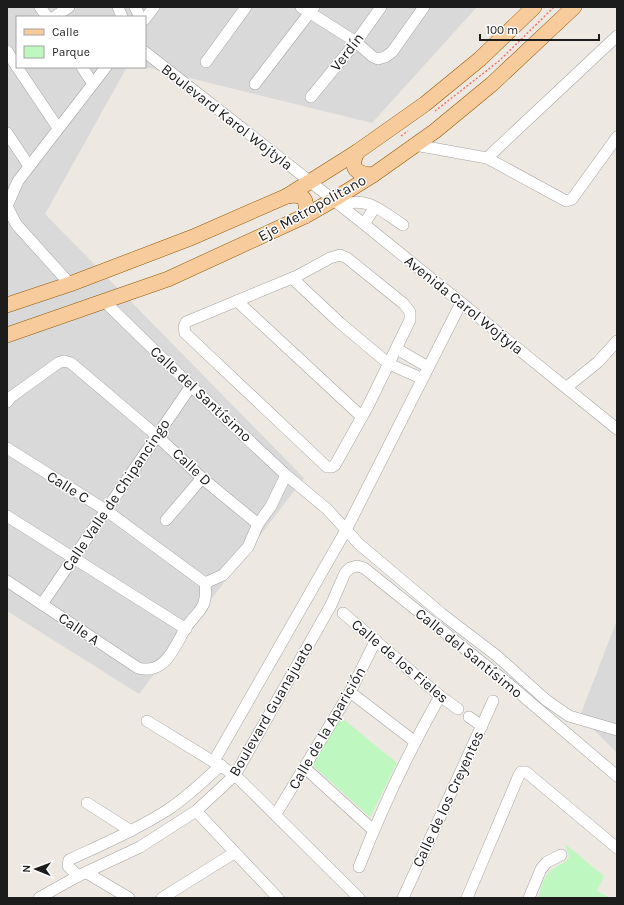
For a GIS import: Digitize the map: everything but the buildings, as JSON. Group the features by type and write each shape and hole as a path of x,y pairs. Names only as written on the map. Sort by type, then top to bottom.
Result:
{"main road":[{"name":"Eje Metropolitano","path":"7,305 70,284 193,237 287,196 357,152 425,104 480,59 534,7"},
{"name":"Eje Metropolitano","path":"7,335 105,302 201,265 305,216 337,203 415,145 492,84 574,7"},
{"path":"357,152 354,163 356,170 361,174 373,175"},
{"path":"287,196 295,195 304,198 307,205 305,216"}],"street":[{"path":"40,7 46,16"},
{"path":"56,16 69,7"},
{"path":"135,7 140,16"},
{"path":"146,18 154,7"},
{"path":"206,62 246,7"},
{"name":"Verdín","path":"311,97 356,42 382,7"},
{"path":"256,84 309,9 356,42 373,57 378,59 385,57 392,52 424,7"},
{"path":"487,158 617,36"},
{"path":"7,51 16,65"},
{"name":"Boulevard Karol Wojtyla","path":"146,53 310,182"},
{"path":"18,68 58,128"},
{"path":"83,68 93,84"},
{"path":"70,284 16,224 7,206 18,181 105,68"},
{"path":"7,133 29,166"},
{"path":"415,145 487,158 566,201 572,199 617,137"},
{"name":"Avenida Carol Wojtyla","path":"310,182 567,387 617,429"},
{"path":"337,203 367,202 403,225"},
{"path":"364,224 375,207"},
{"path":"340,255 347,258 404,304 410,312 410,320 390,364 335,465 332,467 327,467 185,333 184,327 186,322 292,278 330,258 340,255"},
{"path":"292,278 340,323 390,364 421,378"},
{"path":"238,301 362,417"},
{"name":"Calle del Santísimo","path":"105,302 191,386 286,475 327,509 359,544 442,614 497,656 546,700 569,716 617,730"},
{"name":"Boulevard Guanajuato","path":"82,875 68,866 69,860 131,831 170,808 198,787 217,763 346,530 421,378 461,302"},
{"path":"567,387 598,362 617,341"},
{"path":"397,349 428,367"},
{"name":"Calle D","path":"7,402 11,397 58,363 64,361 71,363 156,435 202,478 258,524"},
{"name":"Calle Valle de Chipancingo","path":"42,604 107,511 156,435 191,386"},
{"name":"Calle C","path":"7,448 107,511 205,583"},
{"path":"7,516 186,629 204,604 206,594 205,583 223,575 235,564 248,547 258,524 280,489 286,475"},
{"path":"166,520 202,478"},
{"name":"Calle del Santísimo","path":"331,605 344,573 350,568 357,566 364,568 504,680 617,776"},
{"name":"Calle A","path":"7,581 138,668 153,669 162,665 178,645 186,629"},
{"name":"Boulevard Guanajuato","path":"38,898 140,847 196,811 235,775 331,605"},
{"name":"Calle de los Fieles","path":"343,613 440,696 458,709"},
{"name":"Calle de la Aparición","path":"276,814 350,692 376,640"},
{"path":"350,692 414,741"},
{"path":"360,866 373,830 414,741 440,696"},
{"name":"Calle de los Creyentes","path":"402,898 493,701"},
{"path":"469,717 482,726"},
{"path":"146,722 235,775 359,898"},
{"path":"305,768 373,830"},
{"path":"467,898 519,775 522,772 526,772 617,848"},
{"path":"88,803 131,831"},
{"path":"196,811 278,898"},
{"path":"162,898 234,853"},
{"path":"529,898 541,869 546,862 561,855"},
{"path":"82,875 129,898"}],"shaded area":[{"path":"7,7 477,7 372,123 146,67 146,16 16,16 16,68 126,68 45,214 304,478 139,694 7,611"},
{"path":"617,620 617,753 580,716"}],"green space":[{"path":"337,714 397,763 370,817 311,764"},
{"path":"565,844 604,876 597,891 611,898 539,898 541,888 548,873 565,862 569,857"}]}
